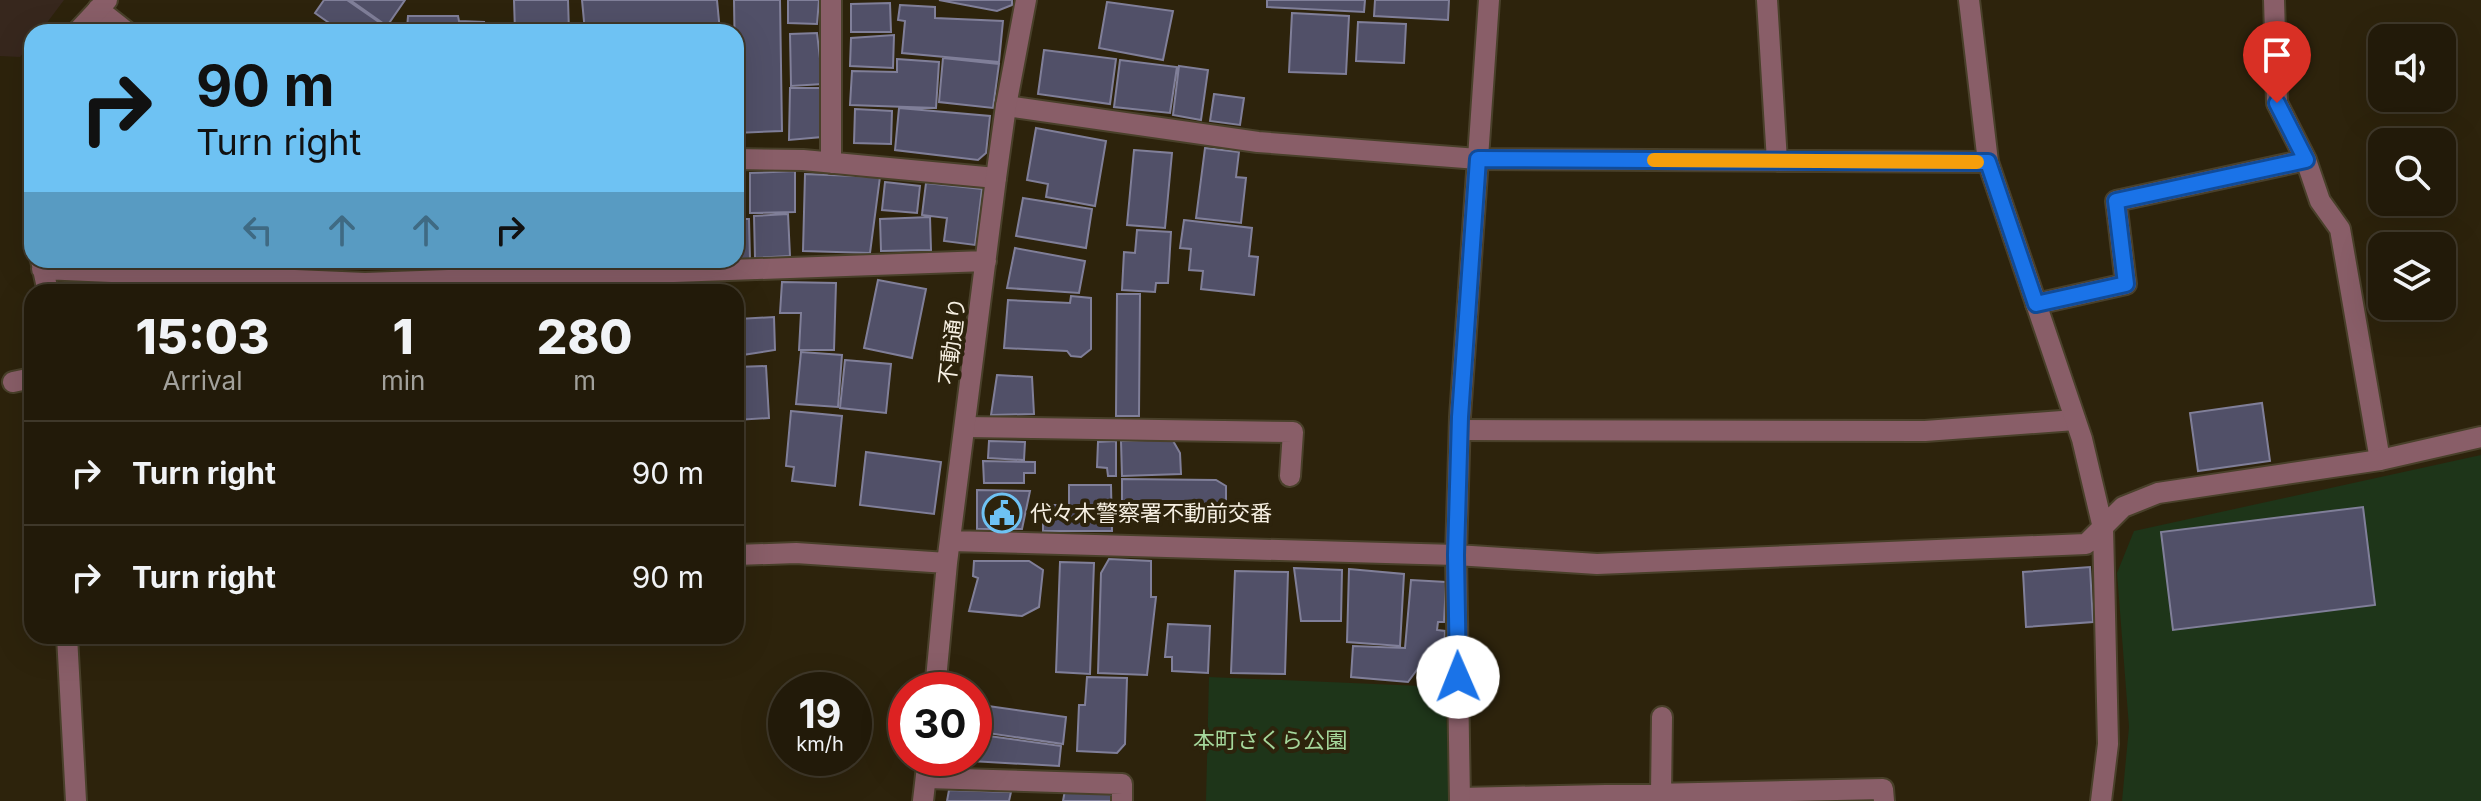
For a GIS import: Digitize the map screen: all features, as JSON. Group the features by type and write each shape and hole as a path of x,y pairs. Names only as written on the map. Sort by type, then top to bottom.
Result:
{"street":[{"path":"831,0 831,163"},
{"name":"不動通り","path":"937,672 947,563 996,178 1026,0"},
{"path":"1489,0 1460,430 1456,555 1460,800 1883,789 1884,801"},
{"path":"1767,0 1777,161"},
{"path":"1969,0 1988,162 2075,420 2103,528 2108,744 2101,801"},
{"path":"2274,0 2277,103 2306,160 2320,201 2340,229 2380,460"},
{"path":"84,24 102,4 120,24"},
{"path":"1006,106 1258,142 1478,159 1988,162"},
{"path":"744,159 831,163 996,178"},
{"path":"2036,304 2126,284 2116,201 2306,160"},
{"path":"110,268 365,283 986,261"},
{"path":"1460,430 1925,431 2075,420"},
{"path":"965,427 1293,432 1290,476"},
{"path":"951,541 1456,555 1597,564 2086,544 2123,507 2158,493 2380,460 2481,437"},
{"path":"744,555 796,553 947,563"},
{"path":"67,644 76,801"},
{"path":"1661,794 1662,717"},
{"path":"992,773 1122,784 1122,801"},
{"path":"923,801 926,776"}],"shaded area":[{"path":"0,0 64,0 46,24 24,24 24,52 20,57 0,56"}],"green space":[{"path":"2481,455 2481,801 2122,801 2129,727 2117,573 2134,531"},
{"name":"本町さくら公園","path":"1209,677 1445,687 1450,801 1206,801"}],"building":[{"path":"324,0 347,0 382,24 331,24 315,13"},
{"path":"350,0 405,0 388,24"},
{"path":"514,0 568,0 569,24 515,24"},
{"path":"582,0 717,0 719,24 584,24"},
{"path":"734,0 780,0 782,131 744,133 744,24 734,24"},
{"path":"788,0 819,0 817,24 788,23"},
{"path":"939,0 1012,0 1012,5 997,11"},
{"path":"1267,0 1365,0 1364,12 1267,7"},
{"path":"1375,0 1449,0 1448,20 1374,16"},
{"path":"1107,2 1173,11 1163,60 1099,48"},
{"path":"890,3 891,32 851,32 851,4"},
{"path":"900,5 935,7 935,18 1003,21 999,62 902,53 905,21 898,20"},
{"path":"1292,13 1349,16 1346,74 1289,72"},
{"path":"408,16 458,16 459,21 484,22 484,24 407,24"},
{"path":"1358,22 1406,24 1404,63 1356,61"},
{"path":"817,33 823,84 791,86 790,34"},
{"path":"894,35 893,68 850,66 851,38"},
{"path":"1044,50 1116,59 1110,104 1038,94"},
{"path":"943,58 999,64 993,108 939,102"},
{"path":"897,59 939,62 936,108 850,105 852,71 897,72"},
{"path":"1120,60 1177,67 1170,113 1114,107"},
{"path":"1179,66 1208,70 1201,120 1173,115"},
{"path":"790,88 822,88 822,137 789,140"},
{"path":"1214,94 1244,98 1240,125 1210,121"},
{"path":"899,108 990,116 986,153 978,160 895,150"},
{"path":"855,109 892,111 891,144 854,143"},
{"path":"1036,128 1106,141 1095,206 1046,197 1048,184 1027,180"},
{"path":"1205,148 1239,152 1236,177 1246,178 1241,223 1196,218"},
{"path":"1134,150 1172,153 1165,228 1127,225"},
{"path":"795,171 795,212 750,213 750,173"},
{"path":"805,174 880,177 870,253 803,251"},
{"path":"885,182 920,186 917,213 882,210"},
{"path":"926,183 982,189 975,245 944,241 947,218 922,215"},
{"path":"1023,198 1092,209 1086,248 1016,236"},
{"path":"788,214 790,256 755,258 754,216"},
{"path":"930,217 931,250 881,251 880,219"},
{"path":"744,219 749,219 750,259 744,259"},
{"path":"1184,220 1252,228 1249,256 1258,257 1254,295 1201,289 1203,271 1189,270 1191,249 1180,248"},
{"path":"1137,230 1171,232 1168,283 1156,283 1155,292 1122,290 1124,252 1135,253"},
{"path":"1015,248 1085,261 1079,293 1007,288"},
{"path":"878,280 926,289 912,358 864,348"},
{"path":"782,282 836,283 834,350 799,350 801,313 780,313"},
{"path":"1117,294 1140,294 1139,416 1116,416"},
{"path":"1071,296 1091,298 1091,349 1081,357 1071,356 1067,351 1004,348 1008,300 1070,303"},
{"path":"774,317 775,350 744,355 744,319"},
{"path":"801,352 842,355 838,407 796,404"},
{"path":"845,360 891,364 886,413 840,408"},
{"path":"766,366 769,418 744,420 744,367"},
{"path":"997,375 1032,377 1034,414 991,415"},
{"path":"2262,403 2270,461 2198,471 2190,413"},
{"path":"791,411 842,416 835,486 792,481 794,467 786,466"},
{"path":"1172,439 1180,453 1181,474 1122,476 1121,441"},
{"path":"989,441 1025,442 1024,460 988,458"},
{"path":"1116,441 1116,476 1108,476 1107,468 1097,467 1098,442"},
{"path":"866,452 941,462 934,514 860,505"},
{"path":"983,461 1035,462 1035,473 1024,473 1024,483 984,483"},
{"path":"1122,479 1216,480 1226,486 1226,508 1215,509 1213,519 1122,518"},
{"path":"1069,485 1111,485 1112,531 1043,531 1043,519 1051,519 1051,505 1069,505"},
{"path":"977,490 1030,491 1022,529 977,529"},
{"path":"2363,507 2375,605 2173,630 2161,532"},
{"path":"1109,559 1151,561 1151,597 1156,597 1147,675 1098,673 1101,573"},
{"path":"974,561 1029,561 1043,570 1039,607 1022,616 969,611 978,578 973,576"},
{"path":"1060,562 1094,563 1090,674 1056,672"},
{"path":"2090,567 2093,622 2026,627 2023,572"},
{"path":"1294,568 1342,570 1341,621 1301,621"},
{"path":"1349,569 1404,574 1400,646 1347,642"},
{"path":"1235,571 1288,572 1285,674 1231,673"},
{"path":"1411,580 1446,582 1444,622 1438,622 1437,630 1445,631 1443,668 1419,667 1408,682 1351,677 1353,646 1405,648"},
{"path":"1168,624 1210,626 1208,673 1172,671 1172,657 1165,657"},
{"path":"1087,677 1127,678 1125,744 1117,753 1077,751 1079,705 1085,705"},
{"path":"992,707 1066,717 1063,744 992,734"},
{"path":"992,736 1061,746 1059,766 992,762"},
{"path":"949,790 1011,792 1009,801 947,801"},
{"path":"1065,790 1114,794 1113,801 1063,801"}],"slow traffic":[{"path":"1654,160 1977,162"}],"place":[{"name":"代々木警察署不動前交番","path":"1002,513"}],"route":[{"path":"1458,677 1456,555 1460,417 1478,159 1988,162 2036,304 2126,284 2116,201 2306,160 2277,103"}]}
